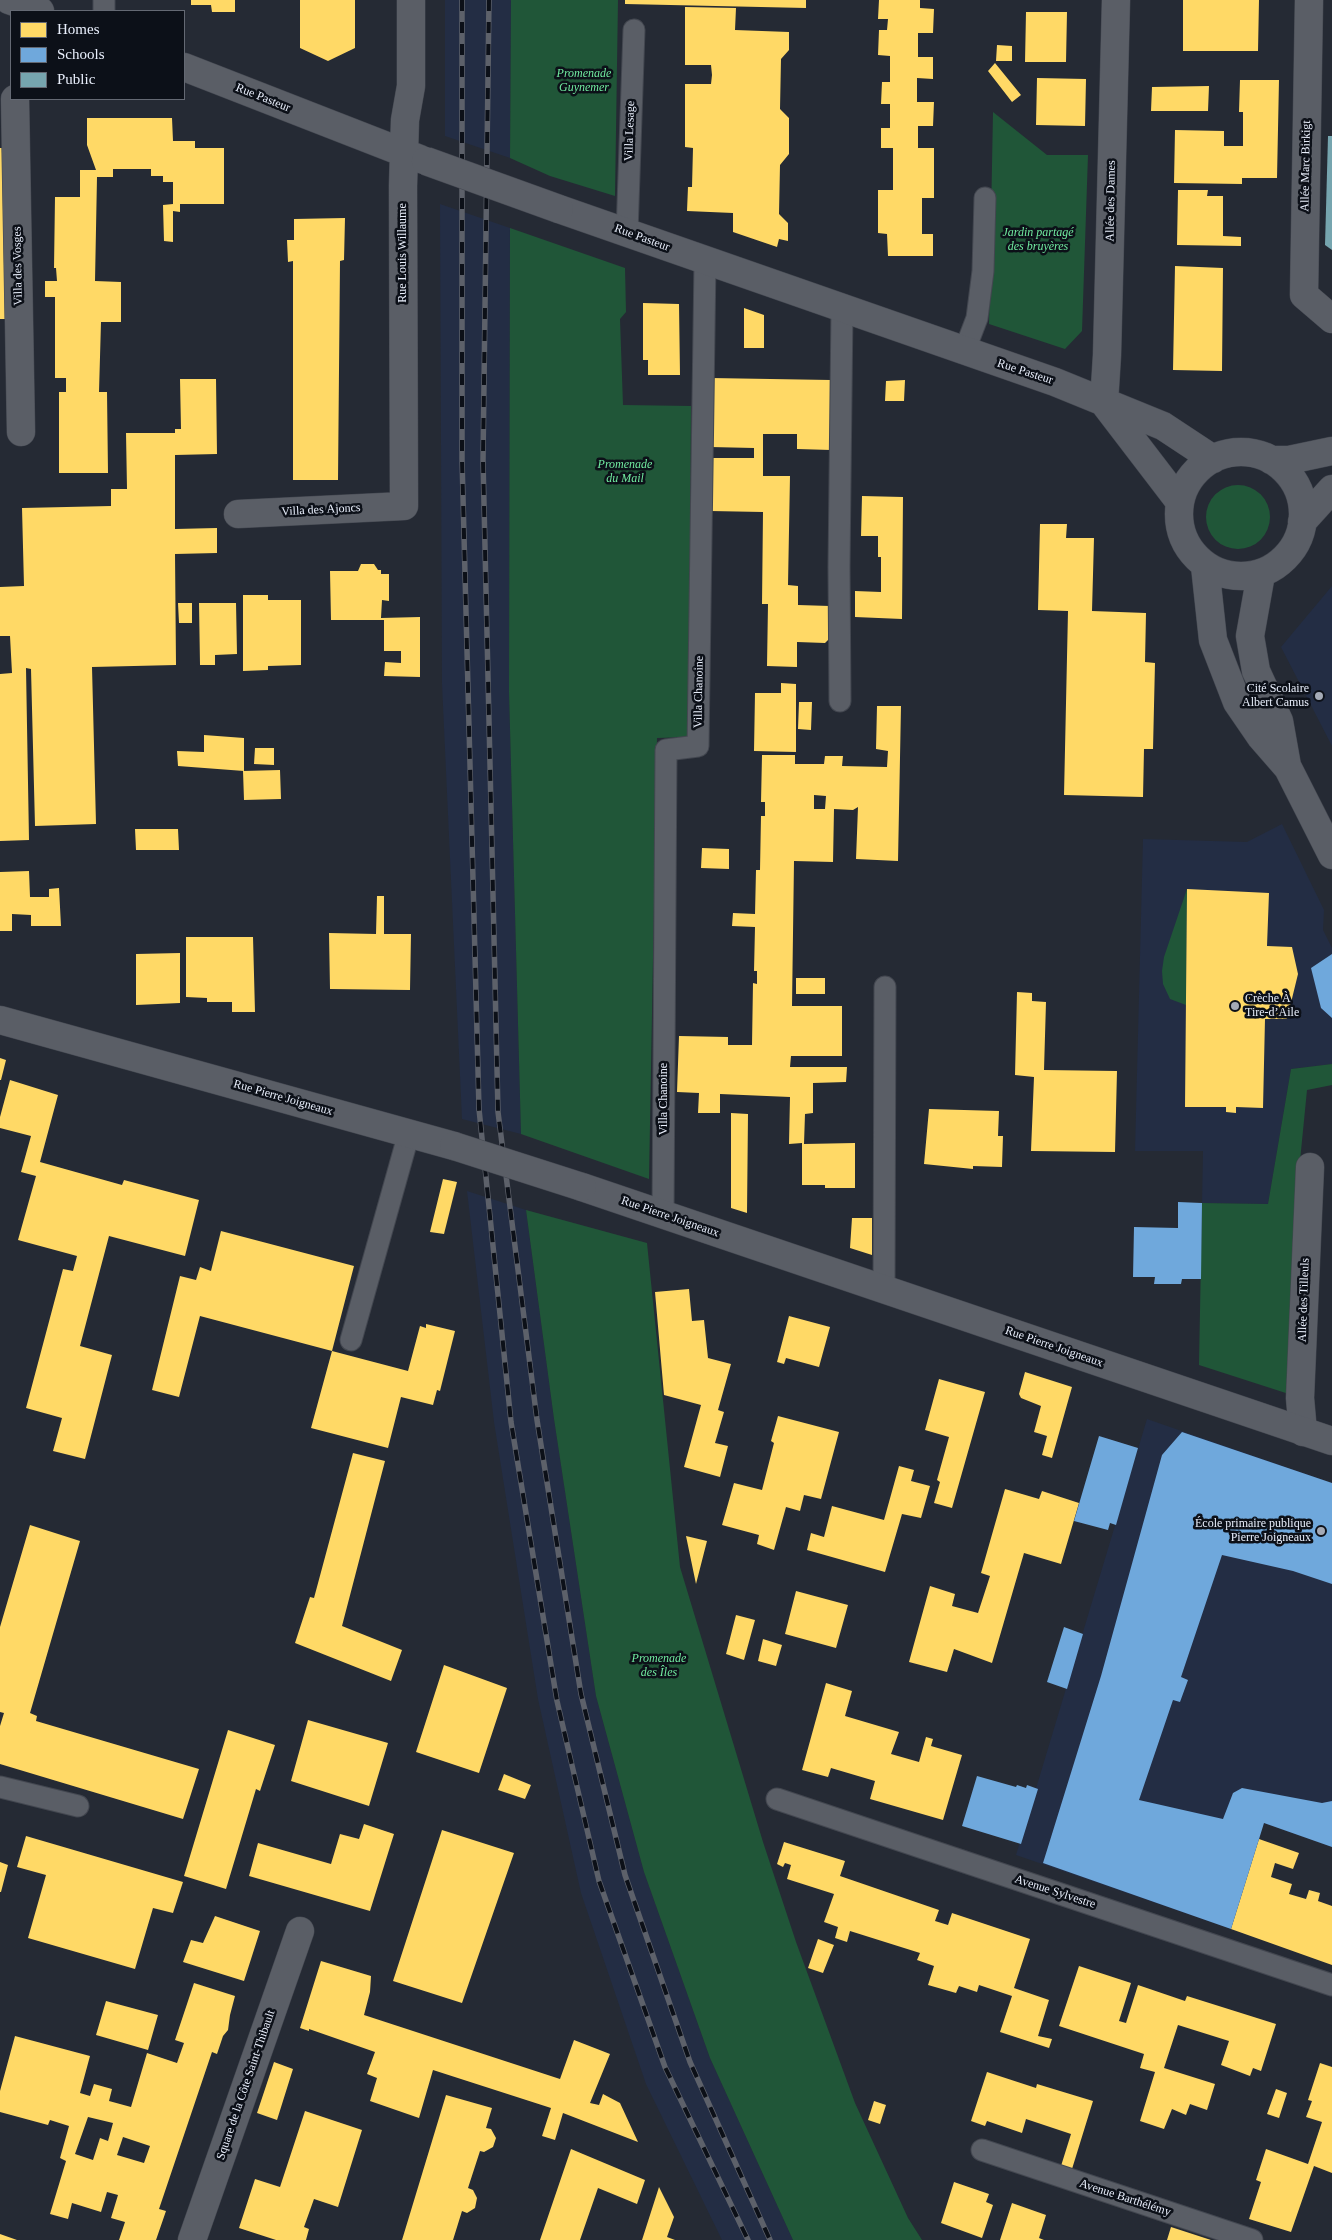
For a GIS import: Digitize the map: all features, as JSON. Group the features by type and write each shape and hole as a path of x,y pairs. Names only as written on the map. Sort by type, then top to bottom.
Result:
{"street":[{"name":"Rue Louis Willaume","path":"404,506 415,158 405,120 411,86 412,0"},
{"name":"Allée des Dames","path":"1104,403 1107,355 1116,0"},
{"name":"Allée Marc Birkigt","path":"1309,0 1304,295 1332,319"},
{"path":"12,4 36,10"},
{"name":"Rue Pasteur","path":"185,66 415,158 964,352 1055,382 1163,426 1213,459"},
{"name":"Villa des Vosges","path":"15,100 21,432"},
{"name":"Rue Pasteur","path":"1104,403 1180,501"},
{"path":"1271,460 1286,471 1296,486 1302,504 1302,522 1298,540 1287,556 1273,568 1261,574 1242,576 1222,574 1205,566 1188,548 1179,525 1180,501 1186,484 1198,469 1213,459 1227,453 1242,452 1271,460 1290,460 1332,451"},
{"path":"1302,522 1332,489"},
{"name":"Villa des Ajoncs","path":"238,514 404,506"},
{"path":"1205,566 1213,640 1238,702 1260,737 1288,768 1332,855"},
{"path":"1261,574 1250,636 1256,670 1279,721 1288,768"},
{"name":"Rue Pierre Joigneaux","path":"0,1020 454,1146 582,1187 1332,1441"},
{"name":"Allée des Tilleuls","path":"1303,1432 1300,1398 1310,1167"},
{"name":"Square de la Côte Saint-Thibault","path":"192,2240 300,1931"}],"lane":[{"name":"Villa Lesage","path":"627,233 634,30"},
{"path":"964,352 976,318 983,271 985,198"},
{"name":"Villa Chanoine","path":"663,1215 666,750 698,746 705,261"},
{"path":"840,701 839,567 842,309"},
{"path":"884,1290 886,987"},
{"path":"351,1340 409,1133"},
{"path":"0,1787 78,1806"},
{"name":"Avenue Sylvestre","path":"778,1800 1332,1985"},
{"name":"Avenue Barthélémy","path":"990,2152 1252,2240"}],"shaded area":[{"path":"445,0 511,0 510,158 445,136"},
{"path":"440,204 510,228 509,692 521,1134 462,1119 442,684"},
{"name":"Cité Scolaire Albert Camus","path":"1332,586 1332,746 1281,647"},
{"name":"Crèche À Tire-d’Aile","path":"1282,824 1324,910 1323,930 1332,948 1332,1064 1291,1069 1268,1204 1202,1203 1203,1151 1135,1151 1143,839 1247,842"},
{"path":"467,1191 526,1210 554,1419 596,1696 644,1872 710,2058 793,2240 722,2240 646,2084 581,1893 538,1699 494,1422"},
{"path":"1147,1419 1332,1483 1332,1847 1264,1823 1231,1929 1016,1855"}],"green space":[{"name":"Promenade Guynemer","path":"511,0 618,0 615,196 550,176 510,158"},
{"name":"Jardin partagé des bruyères","path":"993,112 1047,155 1088,155 1082,331 1065,349 989,324"},
{"name":"Promenade du Mail","path":"510,228 625,268 626,312 620,319 623,405 691,406 689,737 657,738 649,1179 521,1134 509,692"},
{"path":"1238,485 1256,491 1264,499 1270,517 1264,535 1256,543 1238,549 1220,543 1212,535 1206,517 1212,499 1220,491"},
{"path":"1187,889 1186,1005 1170,999 1163,984 1162,971 1164,957"},
{"path":"1332,1064 1332,1085 1307,1090 1300,1161 1292,1395 1199,1365 1202,1203 1268,1204 1291,1069"},
{"name":"Promenade des Îles","path":"526,1210 647,1243 680,1567 763,1842 796,1942 855,2103 908,2218 922,2240 793,2240 710,2058 644,1872 596,1696 554,1419"}],"building: Homes":[{"path":"191,0 235,0 235,12 212,12 211,5 191,5"},
{"path":"300,0 355,0 355,48 328,61 300,48"},
{"path":"625,0 806,0 806,8 625,4"},
{"path":"879,0 920,0 920,8 934,9 933,33 918,33 918,57 933,57 933,79 917,78 917,102 934,102 933,126 918,126 918,148 934,148 934,198 922,198 922,234 933,234 933,256 888,256 887,234 878,233 878,190 893,190 893,148 881,148 881,128 890,128 890,104 881,104 882,82 890,82 890,56 878,55 879,30 887,30 888,19 878,19"},
{"path":"1183,0 1259,0 1258,51 1183,51"},
{"path":"685,7 736,8 735,30 789,32 789,50 781,59 780,109 789,118 789,154 780,165 779,214 788,223 788,241 779,239 777,247 733,232 733,213 687,211 688,187 692,187 693,148 685,147 685,84 711,84 712,75 711,65 685,65"},
{"path":"1026,12 1067,12 1066,62 1025,62"},
{"path":"997,45 1012,46 1012,61 996,61"},
{"path":"995,63 1021,95 1012,102 988,71"},
{"path":"1037,78 1086,79 1085,126 1036,125"},
{"path":"1240,80 1279,80 1277,178 1242,178 1242,184 1174,183 1175,130 1224,131 1224,146 1243,146 1243,112 1239,112"},
{"path":"1209,86 1208,111 1151,111 1152,87"},
{"path":"87,118 172,118 173,141 195,141 195,148 224,148 224,204 180,204 180,212 173,211 173,242 164,241 163,205 173,204 173,182 163,182 163,176 151,176 151,169 113,169 113,177 97,177 95,281 121,282 121,322 101,322 99,392 107,392 108,473 59,473 59,392 66,392 66,378 55,378 55,297 45,297 45,281 57,281 56,268 54,268 55,197 80,197 80,170 96,170 87,145"},
{"path":"0,148 4,148 8,319 0,319"},
{"path":"1178,190 1208,190 1207,196 1223,196 1223,236 1241,237 1241,246 1177,245"},
{"path":"345,218 344,260 340,261 338,480 293,480 293,261 288,262 287,240 294,240 294,219"},
{"path":"1175,266 1223,268 1222,371 1173,370"},
{"path":"643,303 679,304 680,375 648,375 648,360 643,360"},
{"path":"744,308 764,315 764,348 744,348"},
{"path":"710,378 831,380 831,450 797,449 797,434 763,434 763,476 790,476 788,585 798,586 798,605 830,606 829,639 825,643 797,642 797,667 767,666 768,604 762,604 763,512 710,511 710,458 754,458 754,448 710,447"},
{"path":"180,379 216,379 217,454 175,455 175,529 217,528 217,553 175,554 176,665 92,667 96,824 35,826 31,669 26,668 29,840 0,841 0,674 12,673 10,636 0,636 0,587 24,586 22,508 111,506 111,489 127,489 126,433 175,433 175,429 181,429"},
{"path":"905,380 904,401 885,401 886,381"},
{"path":"862,496 903,497 902,619 855,617 855,591 881,592 881,557 878,557 878,536 861,536"},
{"path":"1040,524 1067,524 1066,538 1094,538 1092,611 1146,613 1145,662 1155,663 1153,749 1144,749 1143,797 1064,795 1068,611 1038,610"},
{"path":"361,564 374,564 378,570 381,570 381,574 389,574 389,601 382,600 381,618 420,617 420,677 384,676 385,662 401,663 401,651 384,651 384,620 331,620 330,571 358,571"},
{"path":"243,595 268,595 268,600 301,600 301,665 268,666 268,670 243,671"},
{"path":"178,603 192,603 192,623 179,623"},
{"path":"199,603 236,603 237,654 215,655 215,665 200,665"},
{"path":"781,683 796,684 796,752 754,751 755,693 781,693"},
{"path":"799,702 812,702 811,730 798,729"},
{"path":"877,706 901,706 898,861 856,859 858,807 853,810 834,809 833,862 794,861 792,1006 842,1006 842,1056 791,1056 790,1067 847,1067 846,1082 813,1083 813,1113 805,1114 804,1144 855,1143 855,1188 825,1188 825,1185 802,1185 802,1143 789,1144 790,1097 720,1094 720,1113 698,1113 699,1093 677,1092 679,1036 728,1037 728,1045 752,1045 753,983 757,984 757,971 754,971 755,927 732,926 733,913 755,914 756,870 760,870 761,816 765,816 765,802 761,802 762,755 795,755 795,764 824,764 825,756 843,756 842,766 887,767 888,751 876,749","holes":["814,795 826,796 825,809 814,809"]},
{"path":"204,735 244,738 244,771 178,766 177,751 204,752"},
{"path":"255,748 274,748 274,765 254,764"},
{"path":"280,770 281,799 244,800 243,771"},
{"path":"135,829 178,829 179,850 136,850"},
{"path":"702,848 729,849 729,869 701,868"},
{"path":"29,871 30,897 49,897 49,889 59,888 61,926 31,926 31,915 12,914 12,931 0,931 0,872"},
{"path":"1187,889 1269,893 1267,946 1292,947 1298,974 1287,1019 1265,1019 1263,1108 1236,1107 1236,1113 1226,1112 1226,1107 1185,1107"},
{"path":"377,896 384,896 384,934 411,934 410,990 330,989 329,933 376,934"},
{"path":"186,937 253,937 255,1012 232,1012 232,1002 207,1002 207,998 186,997"},
{"path":"180,953 180,1003 136,1005 136,954"},
{"path":"796,978 825,978 825,994 796,994"},
{"path":"1017,992 1032,993 1032,1001 1046,1002 1044,1070 1117,1071 1115,1152 1031,1151 1034,1077 1015,1075"},
{"path":"0,1058 6,1060 1,1080 0,1080"},
{"path":"10,1080 58,1095 40,1162 122,1185 124,1180 199,1200 185,1256 109,1236 80,1346 112,1355 85,1459 53,1451 62,1418 26,1408 63,1269 73,1271 77,1256 18,1240 36,1176 21,1172 31,1136 0,1128 0,1117"},
{"path":"929,1109 999,1111 998,1136 1003,1136 1002,1167 973,1166 973,1169 924,1164"},
{"path":"731,1113 748,1114 747,1213 731,1208"},
{"path":"443,1179 457,1182 444,1234 430,1232"},
{"path":"852,1218 872,1218 872,1255 850,1248"},
{"path":"221,1231 354,1266 332,1351 200,1316 179,1397 152,1390 180,1276 196,1280 200,1267 211,1271"},
{"path":"689,1289 692,1321 704,1320 708,1358 731,1364 718,1410 724,1412 715,1443 728,1446 720,1477 684,1467 701,1405 664,1395 655,1292"},
{"path":"789,1316 830,1327 819,1367 786,1358 784,1364 777,1362"},
{"path":"426,1324 455,1331 440,1391 437,1390 433,1405 401,1397 388,1448 311,1428 332,1351 408,1371 420,1326 426,1328"},
{"path":"1025,1372 1072,1387 1052,1458 1042,1455 1047,1436 1034,1432 1041,1406 1021,1398 1019,1394"},
{"path":"939,1379 985,1392 952,1508 934,1503 940,1482 937,1480 949,1437 925,1430"},
{"path":"778,1416 839,1432 821,1499 804,1495 800,1511 786,1507 774,1550 757,1544 759,1535 722,1525 734,1483 762,1490 774,1443 771,1441"},
{"path":"353,1453 385,1461 342,1626 402,1650 391,1681 295,1643 310,1597 314,1598"},
{"path":"899,1466 914,1470 911,1481 930,1486 921,1518 902,1514 885,1572 807,1550 811,1533 824,1537 832,1506 884,1520"},
{"path":"1005,1489 1039,1499 1042,1491 1079,1503 1061,1564 1024,1553 992,1663 954,1649 947,1672 909,1662 930,1586 955,1594 952,1606 978,1613 990,1576 981,1573"},
{"path":"30,1525 80,1541 30,1713 37,1716 36,1721 199,1769 183,1819 0,1764 0,1726 4,1713 0,1712 0,1627"},
{"path":"686,1536 707,1541 696,1584"},
{"path":"796,1591 848,1605 836,1648 785,1634"},
{"path":"736,1615 755,1620 744,1660 726,1654"},
{"path":"763,1639 782,1645 776,1666 758,1661"},
{"path":"444,1665 507,1688 479,1773 416,1752"},
{"path":"826,1683 852,1691 845,1716 899,1732 891,1754 919,1762 926,1737 933,1739 931,1746 962,1755 943,1820 870,1799 875,1781 831,1768 828,1777 802,1770"},
{"path":"308,1720 388,1743 369,1806 291,1781"},
{"path":"228,1730 275,1745 260,1791 256,1789 226,1889 184,1876"},
{"path":"504,1774 531,1785 525,1799 498,1790"},
{"path":"364,1824 394,1834 370,1911 249,1876 258,1843 331,1864 340,1834 359,1839"},
{"path":"442,1830 514,1853 462,2003 393,1981"},
{"path":"26,1836 183,1882 173,1913 153,1908 135,1969 28,1938 46,1875 17,1867"},
{"path":"1259,1839 1299,1853 1293,1869 1275,1863 1271,1877 1292,1884 1289,1894 1306,1899 1309,1890 1320,1893 1318,1901 1332,1906 1332,1965 1231,1929"},
{"path":"784,1842 845,1861 840,1876 939,1910 935,1921 948,1925 952,1913 1030,1939 1014,1988 1049,2000 1038,2036 1052,2039 1049,2048 1000,2032 1012,1996 979,1985 977,1992 959,1986 956,1993 928,1985 934,1966 917,1960 920,1953 850,1931 847,1942 835,1938 838,1927 824,1922 834,1894 787,1879 791,1865 785,1863 783,1867 777,1864"},
{"path":"0,1862 8,1865 1,1892 0,1892"},
{"path":"215,1916 260,1931 244,1981 183,1962 191,1940 203,1943"},
{"path":"818,1939 834,1945 823,1973 808,1968"},
{"path":"321,1961 371,1976 370,1992 364,2015 560,2079 574,2040 610,2054 590,2103 599,2105 603,2094 620,2103 638,2142 563,2113 555,2140 542,2136 551,2108 433,2070 419,2118 370,2101 377,2078 367,2074 375,2052 309,2029 309,2031 300,2028"},
{"path":"1079,1966 1131,1983 1119,2021 1126,2023 1138,1985 1185,2001 1187,1996 1276,2024 1261,2071 1253,2068 1250,2076 1221,2065 1229,2041 1178,2025 1164,2068 1215,2084 1207,2110 1190,2104 1186,2115 1172,2109 1164,2129 1140,2121 1155,2072 1140,2068 1144,2054 1059,2026"},
{"path":"194,1983 235,1996 228,2030 223,2036 217,2054 212,2052 159,2209 166,2211 156,2240 119,2240 125,2222 111,2218 118,2195 107,2192 101,2212 72,2203 68,2219 50,2214 66,2161 60,2158 69,2126 50,2120 48,2125 0,2112 0,2091 15,2036 90,2056 80,2093 90,2096 94,2084 112,2089 109,2101 131,2107 147,2053 177,2063 184,2043 175,2040","holes":["88,2117 113,2123 108,2141 100,2138 93,2160 75,2154","123,2137 150,2146 144,2163 117,2155"]},
{"path":"106,2001 158,2015 148,2050 96,2035"},
{"path":"274,2062 293,2069 277,2120 257,2113"},
{"path":"1320,2063 1332,2067 1332,2173 1314,2166 1291,2232 1249,2219 1261,2182 1256,2180 1266,2149 1308,2164 1322,2122 1306,2117 1312,2101 1308,2100"},
{"path":"987,2072 1036,2088 1037,2084 1093,2101 1072,2169 1061,2166 1071,2134 1026,2119 1022,2133 987,2121 985,2126 971,2121"},
{"path":"1276,2089 1287,2093 1279,2118 1267,2114"},
{"path":"446,2095 492,2108 486,2128 491,2129 496,2138 493,2147 484,2152 480,2151 468,2188 473,2190 477,2198 475,2208 467,2213 462,2211 453,2240 402,2240"},
{"path":"874,2101 886,2105 880,2124 868,2120"},
{"path":"305,2111 362,2130 338,2207 314,2199 304,2227 309,2229 306,2240 276,2240 239,2228 255,2179 280,2187"},
{"path":"571,2149 645,2180 637,2204 598,2188 580,2240 540,2240"},
{"path":"954,2182 989,2194 986,2202 993,2205 982,2238 941,2223"},
{"path":"659,2187 674,2217 667,2237 675,2240 642,2240"},
{"path":"1012,2203 1046,2215 1039,2238 1044,2240 1000,2240"},
{"path":"1171,2227 1211,2240 1167,2240"},
{"path":"0,2234 17,2240 0,2240"}],"building: Schools":[{"path":"1332,954 1332,1018 1321,1008 1311,968"},
{"path":"1178,1202 1202,1203 1201,1279 1182,1279 1181,1284 1154,1284 1155,1277 1133,1277 1134,1227 1178,1228"},
{"path":"1182,1432 1332,1483 1332,1584 1293,1571 1222,1555 1181,1677 1188,1680 1180,1702 1173,1700 1139,1800 1223,1819 1233,1793 1242,1788 1322,1803 1332,1801 1332,1847 1264,1823 1231,1929 1043,1863 1101,1676 1162,1455"},
{"path":"1099,1436 1138,1448 1116,1525 1110,1523 1108,1530 1074,1521"},
{"path":"1064,1627 1083,1634 1067,1689 1047,1682"},
{"path":"977,1776 1016,1787 1017,1785 1026,1788 1027,1785 1038,1789 1021,1844 962,1826"}],"building: Public":[{"path":"1328,136 1332,136 1332,250 1325,245"}],"railway":[{"path":"462,0 462,459 479,1109 511,1422 557,1701 599,1881 665,2067 748,2240"},
{"path":"489,0 483,460 498,1112 537,1420 581,1694 625,1875 690,2062 770,2240"}],"place":[{"name":"Cité Scolaire Albert Camus","path":"1319,696"},
{"name":"Crèche À Tire-d’Aile","path":"1235,1006"},
{"name":"École primaire publique Pierre Joigneaux","path":"1321,1531"}]}
